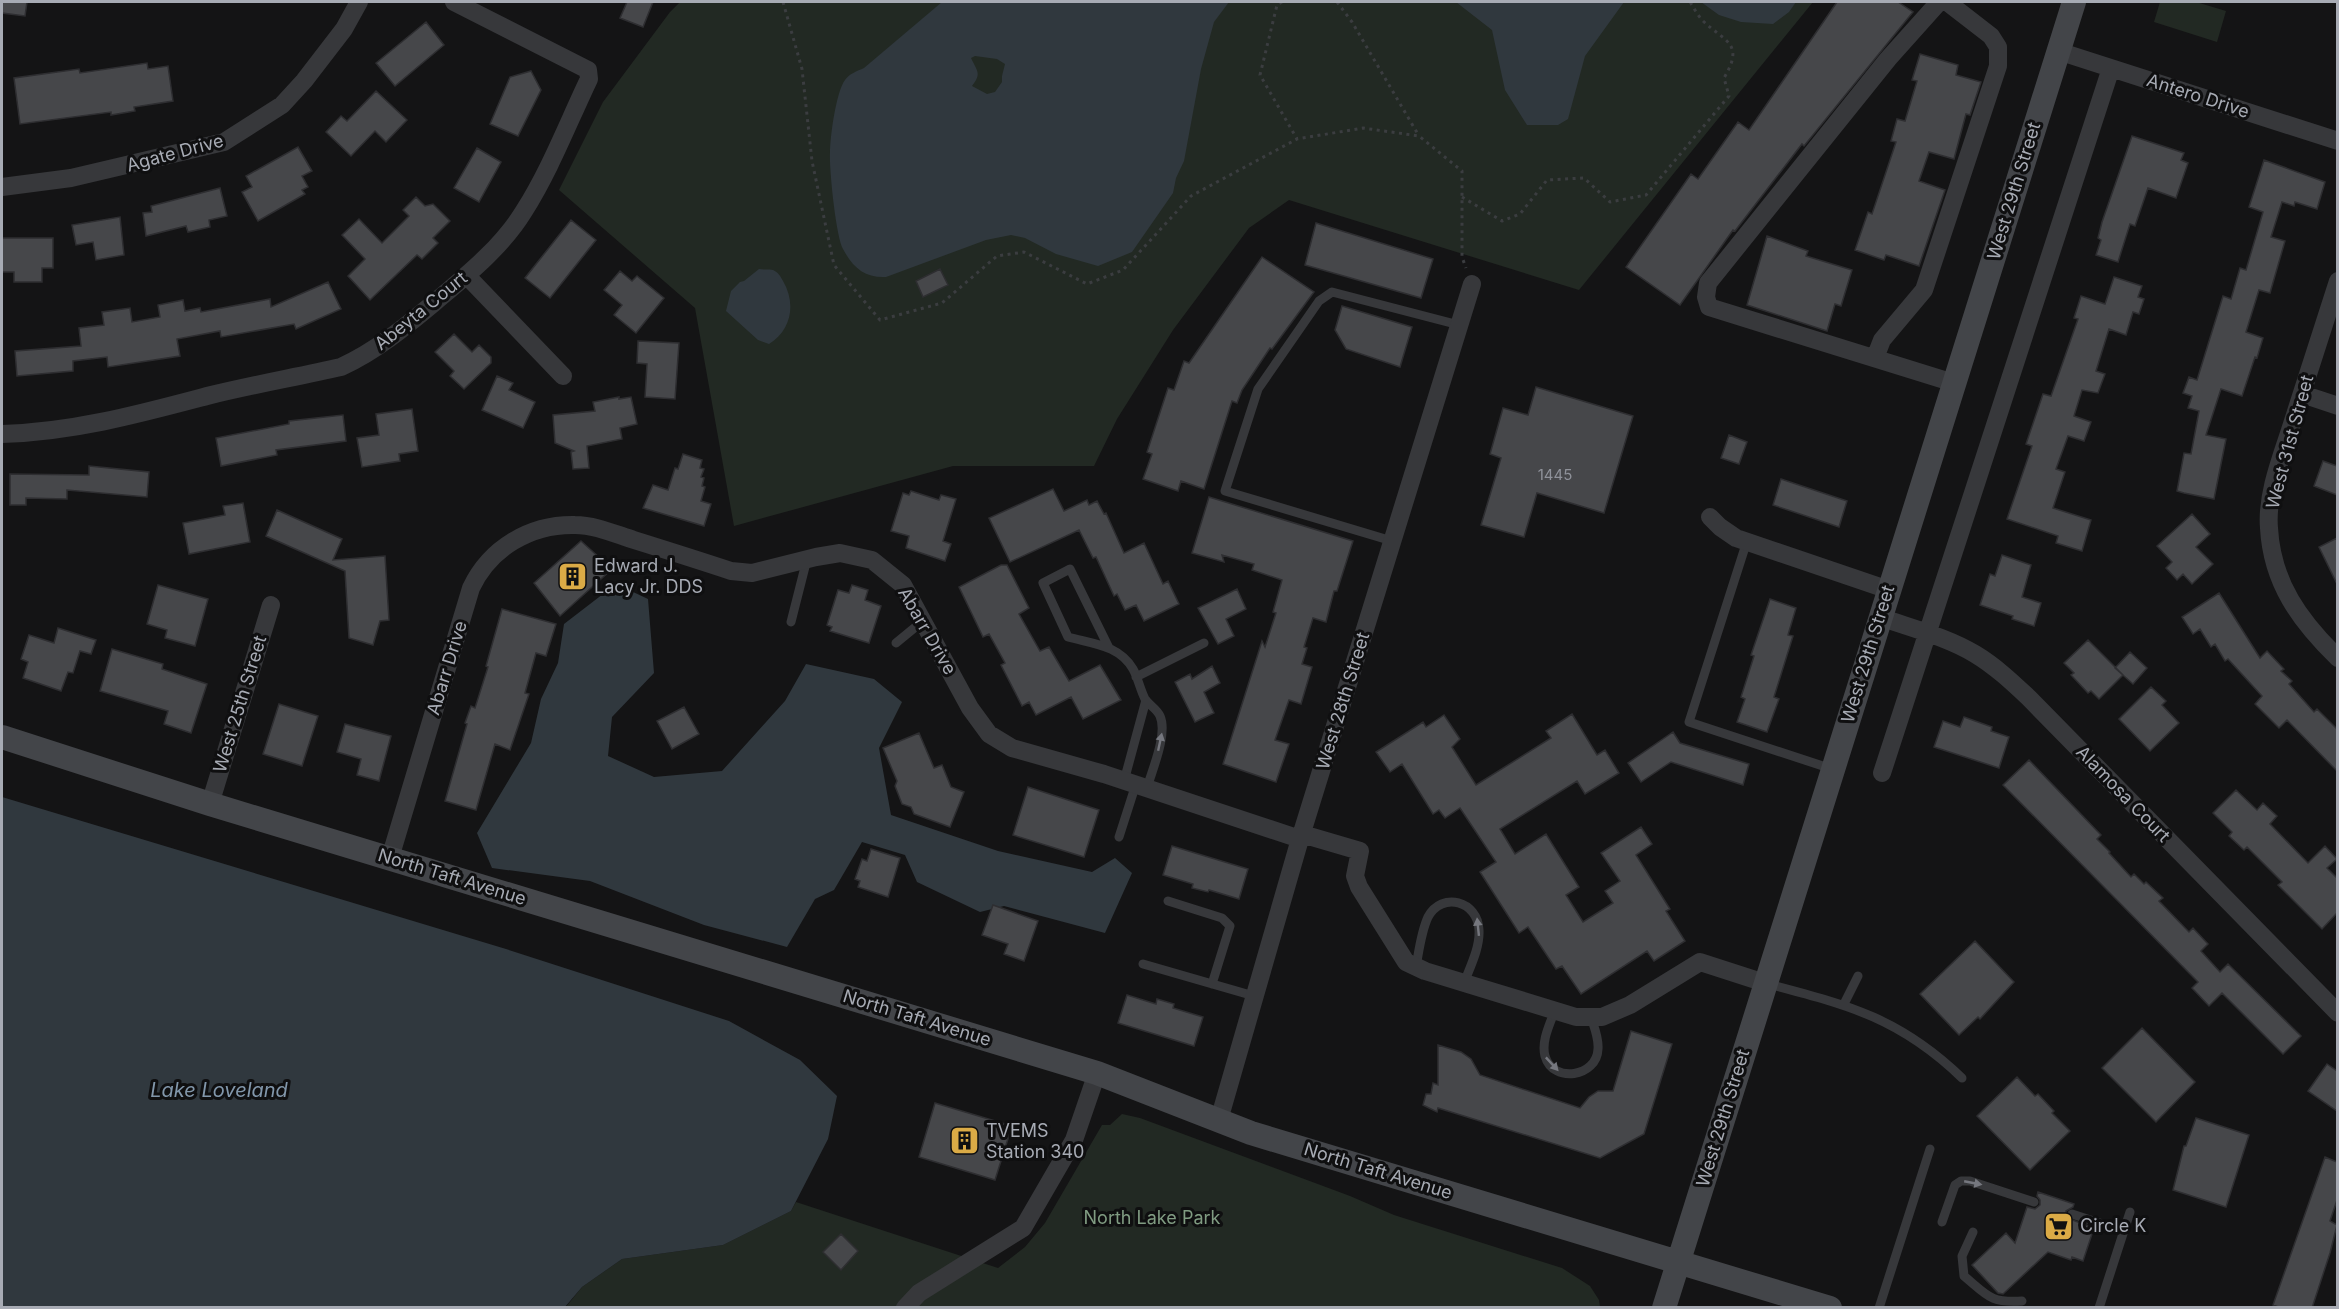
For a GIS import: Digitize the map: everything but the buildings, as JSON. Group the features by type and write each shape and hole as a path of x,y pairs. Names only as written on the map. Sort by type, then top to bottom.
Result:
{"main road":[{"name":"West 29th Street","path":"1664,1308 2074,2"},
{"name":"North Taft Avenue","path":"2,737 210,804 1097,1073 1251,1133 1830,1308"}],"street":[{"name":"Agate Drive","path":"2,187 71,178 224,142 282,105 304,81 344,29 359,2"},
{"name":"Abeyta Court","path":"2,434 64,428 133,417 209,396 341,367 362,358 410,324 467,276 510,231 524,212 588,79 588,70 454,2"},
{"path":"1939,2 1888,59 1708,283 1706,297 1709,307 1954,383"},
{"path":"1875,358 1882,340 1924,290 1998,66 1998,47 1991,36 1947,2"},
{"name":"Antero Drive","path":"2058,51 2337,141"},
{"path":"1882,773 2111,68"},
{"path":"467,276 563,376"},
{"name":"West 31st Street","path":"2337,281 2274,485 2268,527 2278,572 2295,611 2337,658"},
{"name":"West 28th Street","path":"1220,1120 1301,837 1472,284"},
{"path":"2302,394 2337,406"},
{"path":"1710,517 1736,538 1889,590"},
{"name":"Abarr Drive","path":"390,858 471,588 479,571 501,549 541,529 575,525 604,531 731,571 752,573 840,553 872,560 903,585 970,708 989,734 1012,748 1136,784 1301,837 1360,851 1355,876 1359,887 1406,962 1416,967"},
{"name":"West 25th Street","path":"210,804 271,605"},
{"name":"Alamosa Court","path":"1880,617 1926,633 1974,654 1997,670 2029,698 2337,1013"},
{"path":"1416,967 1576,1017 1602,1017 1630,1005 1700,962 1765,983"},
{"path":"905,1308 919,1293 1023,1228 1074,1140 1097,1073"}],"lane":[{"path":"1392,542 1225,491 1258,389 1319,301 1332,292 1459,325"},
{"path":"1747,541 1689,722 1832,769"},
{"path":"791,622 807,559"},
{"path":"1109,648 1070,569 1043,583 1068,637 1109,648 1123,655 1146,700 1160,715 1163,727 1160,743 1136,784"},
{"path":"896,643 924,620"},
{"path":"1136,677 1204,643"},
{"path":"1119,837 1136,784 1146,700"},
{"path":"1167,901 1222,918 1230,926 1212,984"},
{"path":"1416,967 1428,918 1436,907 1447,902 1464,904 1472,909 1477,918 1479,930 1476,949 1464,983"},
{"path":"1143,964 1254,996"},
{"path":"1844,1004 1858,976"},
{"path":"1765,983 1844,1004 1886,1021 1913,1037 1962,1077"},
{"path":"1555,1010 1545,1037 1545,1056 1552,1067 1563,1074 1586,1071 1594,1062 1598,1049 1591,1017"},
{"path":"1879,1308 1930,1149"},
{"path":"1942,1222 1956,1185 1961,1181 1970,1181 2034,1202"},
{"path":"2099,1308 2130,1212"},
{"path":"2072,1214 2124,1231"},
{"path":"1973,1232 1962,1256 1964,1276 1992,1299 2005,1302 2022,1301"}],"path":[{"path":"783,2 801,69 812,161 834,265 880,320 942,303 997,256 1023,252 1087,284 1123,270 1191,196 1297,139 1363,128 1419,136"},
{"path":"1282,2 1277,5 1260,75 1297,139"},
{"path":"1337,2 1352,22 1419,136 1462,171 1462,256 1472,284"},
{"path":"1462,197 1502,221 1520,214 1547,180 1584,178 1610,202 1646,195 1728,96 1724,78 1734,54 1730,42 1702,20 1690,2"}],"green space":[{"path":"680,2 1813,2 1579,290 1289,200 1249,228 1173,330 1117,419 1094,466 953,466 734,526 695,308 559,190 603,102 670,12"},
{"path":"2160,2 2196,2 2226,11 2217,42 2154,22"},
{"name":"North Lake Park","path":"1122,1114 1140,1118 1350,1196 1394,1215 1562,1268 1590,1286 1599,1300 1600,1307 565,1308 582,1287 622,1259 723,1245 791,1211 796,1202 998,1268 1025,1247 1045,1223 1102,1125 1110,1125"}],"water":[{"path":"942,2 1229,2 1214,22 1201,69 1184,161 1176,178 1173,193 1132,252 1098,266 1056,254 1025,238 1011,235 986,240 886,277 866,274 855,266 840,242 832,187 830,146 834,115 842,86 849,76 864,68","holes":["975,56 997,59 1005,64 1002,82 995,92 987,94 972,86 978,75 971,58"]},
{"path":"1456,2 1624,2 1585,56 1568,119 1558,125 1527,125 1505,90 1492,30"},
{"path":"1701,2 1796,2 1789,12 1773,24 1741,22 1719,15"},
{"path":"759,269 773,270 778,273 790,298 790,316 787,324 777,338 769,344 758,340 726,311 731,291"},
{"path":"616,584 648,599 654,673 612,717 608,756 654,777 722,771 785,701 806,664 874,679 902,702 879,748 891,815 998,851 1092,872 1115,858 1132,873 1105,933 1004,906 980,912 917,882 905,855 862,842 834,890 815,899 787,947 704,925 590,881 492,868 477,833 531,743 541,699 558,663 564,624"},
{"name":"Lake Loveland","path":"2,797 506,949 729,1021 800,1060 837,1096 828,1139 791,1211 723,1245 622,1259 582,1287 565,1307 2,1307"}],"place":[{"name":"Edward J. Lacy Jr. DDS","path":"573,576"},
{"name":"TVEMS Station 340","path":"965,1141"},
{"name":"Circle K","path":"2059,1226"}]}
